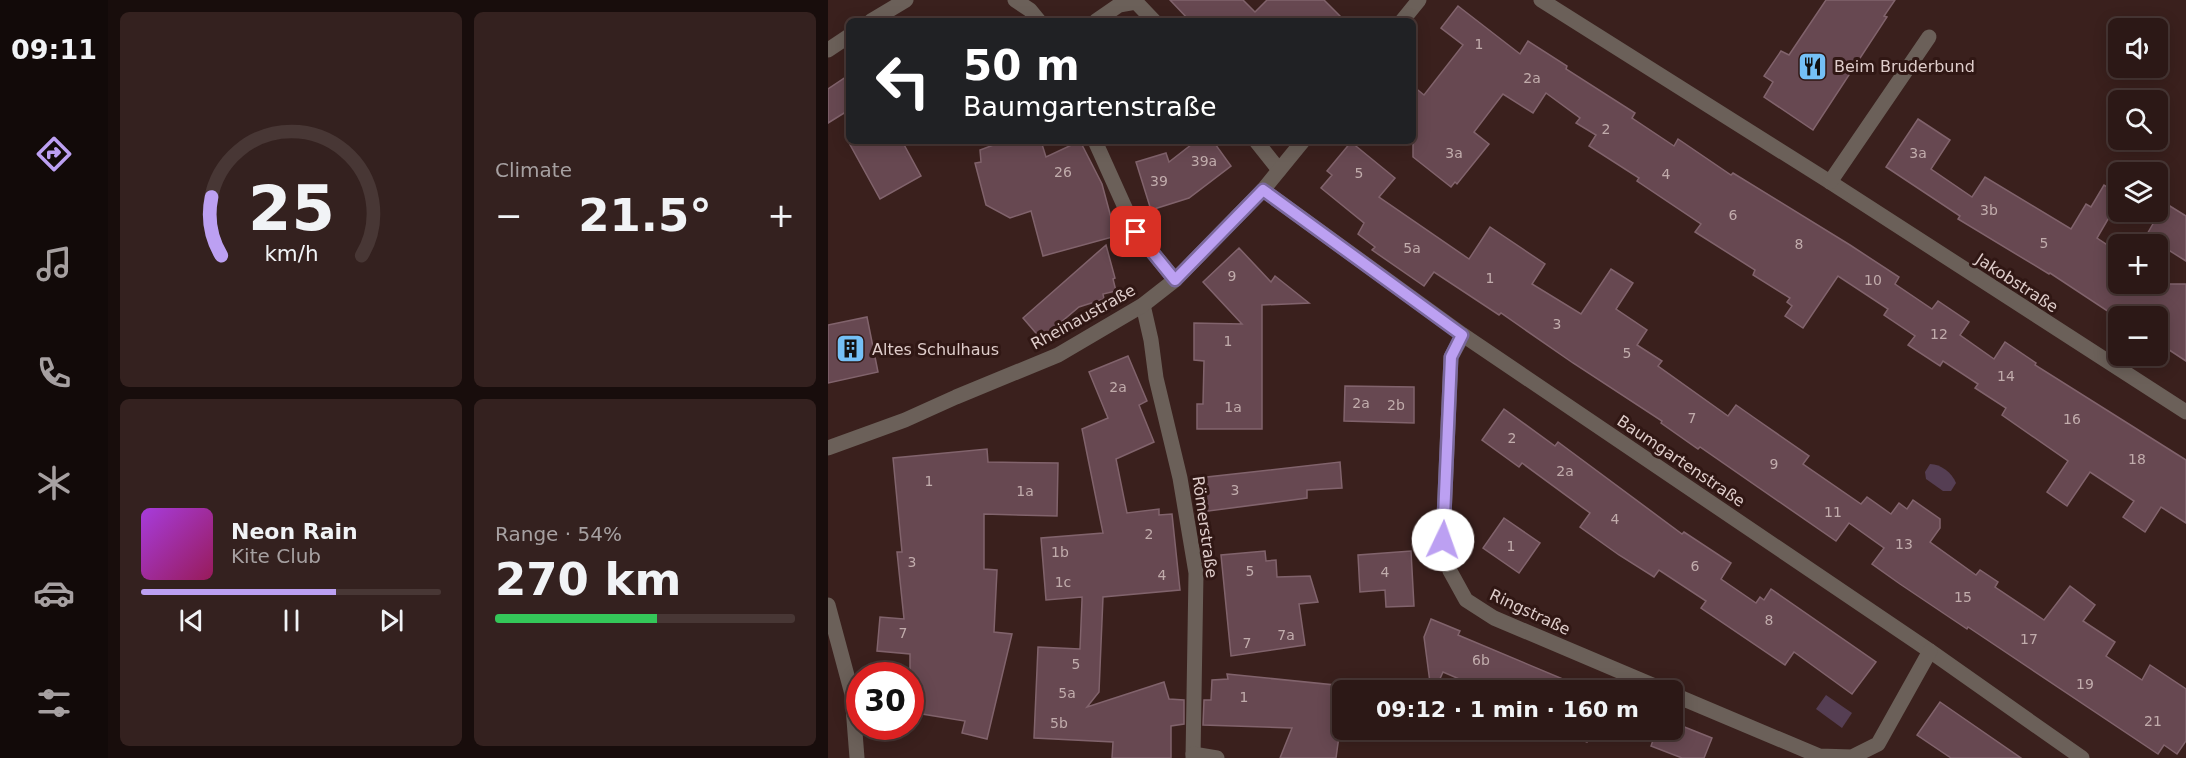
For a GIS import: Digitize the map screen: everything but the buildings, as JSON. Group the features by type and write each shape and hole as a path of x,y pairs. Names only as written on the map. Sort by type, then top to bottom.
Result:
{"street":[{"path":"876,18 906,0"},
{"path":"1015,0 1030,10 1037,18"},
{"path":"1404,18 1419,0"},
{"name":"Jakobstraße","path":"1540,0 1830,182 2186,412"},
{"path":"1100,18 1119,5 1136,2 1151,18"},
{"path":"1830,182 1929,37"},
{"path":"828,50 846,38"},
{"path":"1096,144 1136,232 1175,280"},
{"path":"1258,144 1279,170"},
{"name":"Rheinaustraße","path":"828,448 905,420 1058,355 1143,305 1175,280 1263,190 1301,144"},
{"name":"Baumgartenstraße","path":"1263,190 1462,335 1930,651 2082,758"},
{"name":"Römerstraße","path":"1143,305 1156,378 1180,478 1196,573 1193,756"},
{"name":"Ringstraße","path":"1462,335 1451,357 1443,540 1450,571 1466,600 1494,618 1640,680"},
{"path":"828,605 852,694 857,758"},
{"path":"1683,699 1819,756 1852,757 1878,744 1930,651"},
{"path":"1193,756 1217,758"}],"shaded area":[{"path":"1930,464 1942,467 1952,476 1956,483 1951,491 1943,491 1926,479 1925,472"},
{"path":"1826,695 1852,713 1842,728 1816,709"}],"place":[{"name":"Beim Bruderbund","path":"1813,66"},
{"name":"Altes Schulhaus","path":"851,349"}],"route":[{"path":"1136,232 1175,280 1263,190 1462,335 1451,357 1443,540"}]}
